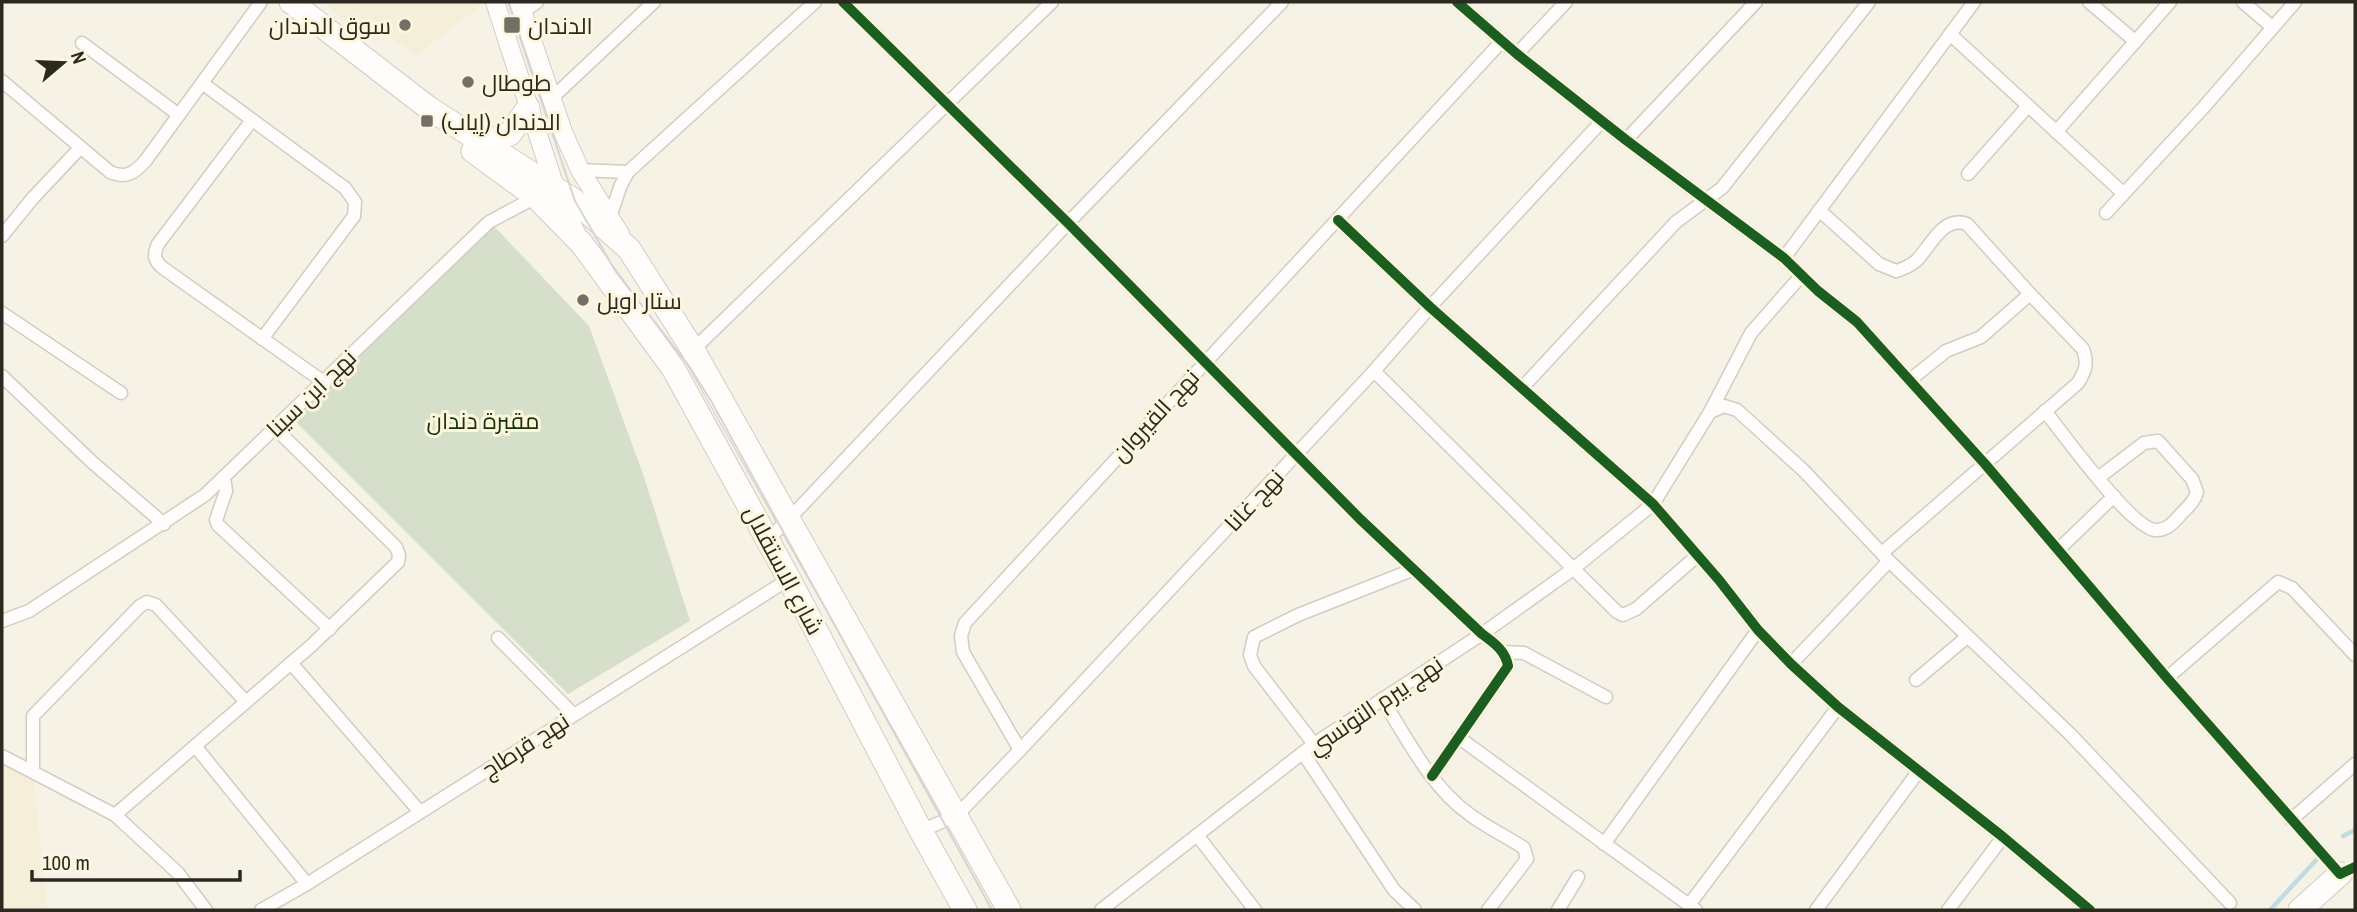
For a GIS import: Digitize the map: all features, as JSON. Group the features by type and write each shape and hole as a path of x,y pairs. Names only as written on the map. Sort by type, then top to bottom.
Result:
{"highway":[{"path":"270,2 545,192"},
{"path":"291,2 430,109 485,142 545,192"},
{"path":"485,142 510,134 528,108"},
{"name":"شارع الاستقلال","path":"545,192 673,368 768,539 965,910"},
{"name":"شارع الاستقلال","path":"545,192 575,201 629,249 693,350 1009,910"},
{"path":"2300,910 2348,871"}],"main road":[{"path":"495,2 528,108 545,192"},
{"path":"526,5 551,99 580,170 629,249"}],"street":[{"path":"2,81 110,172 126,176 146,160 261,2"},
{"path":"551,99 654,2"},
{"path":"610,218 628,172 815,2"},
{"path":"843,2 1068,223 1412,570 1503,652 1508,666 1432,776"},
{"path":"693,350 1052,2"},
{"path":"768,539 1282,2"},
{"path":"1517,54 1566,2"},
{"path":"1626,140 1756,2"},
{"path":"1522,387 1676,222 1722,188 1869,2"},
{"path":"1784,258 1974,2"},
{"path":"2090,2 2135,41"},
{"path":"2056,132 2170,2"},
{"path":"2243,2 2272,27"},
{"path":"2106,213 2203,108 2295,2"},
{"path":"1466,4 1517,54 1626,140 1784,258 1801,276 1857,322 1985,464 2291,820 2348,871"},
{"path":"1950,34 2123,193"},
{"name":"نهج القيروان","path":"1020,750 963,652 961,636 965,622 1502,41"},
{"path":"82,43 179,115"},
{"path":"202,83 345,188 351,194 356,208 349,223 262,339"},
{"path":"1968,174 2028,106"},
{"path":"252,120 158,244 154,256 163,268 325,383"},
{"name":"نهج غانا","path":"921,831 957,815 1020,750 1374,371 1602,121"},
{"path":"2,236 80,148"},
{"path":"580,170 628,172"},
{"name":"نهج ابن سينا","path":"2,621 29,611 79,580 205,495 325,383 489,222 545,192"},
{"path":"1791,664 1886,557 1985,464 2078,383 2086,369 2086,358 2082,349 1967,224 1951,222 1915,262 1896,271 1879,264 1819,210"},
{"path":"1338,220 1430,307 1653,505 1758,630 1791,664 1838,707 2003,837 2083,908"},
{"name":"نهج بيرم التونسي","path":"1101,910 1314,744 1482,634 1573,569 1653,505 1710,412 1751,333 1801,276"},
{"path":"1910,380 1945,351 1981,337 2030,295"},
{"path":"2,313 121,393"},
{"path":"1374,371 1617,612 1623,615 1636,609 1697,556"},
{"path":"2,376 92,462 164,524"},
{"path":"1710,412 1724,406 1737,410 1803,471 1967,637 2070,734 2231,903"},
{"path":"2045,411 2098,478 2149,528 2158,531 2172,523 2195,499 2197,492 2192,479 2158,441 2144,443 2098,478"},
{"path":"115,815 330,629 398,562 396,547 275,428"},
{"path":"224,478 226,491 216,520 218,525 330,629"},
{"path":"2058,550 2114,496"},
{"path":"1314,744 1254,666 1250,655 1254,637 1298,615 1412,570"},
{"name":"نهج قرطاج","path":"261,910 307,884 789,579"},
{"path":"2168,678 2277,582 2292,588 2355,655"},
{"path":"33,771 33,716 140,606 148,602 156,605 246,702"},
{"path":"1604,844 1758,630"},
{"path":"1916,680 1967,637"},
{"path":"498,638 573,714"},
{"path":"1503,652 1524,653 1606,697"},
{"path":"291,663 420,812"},
{"path":"1382,699 1432,776 1468,814 1524,848 1527,859 1488,910"},
{"path":"1458,737 1692,908 1838,707"},
{"path":"195,746 307,884"},
{"path":"1303,754 1394,890 1415,910"},
{"path":"2,756 115,815 178,873 205,910"},
{"path":"2291,820 2355,764"},
{"path":"1816,910 1918,772"},
{"path":"1197,835 1255,910"},
{"path":"1948,910 2003,837"},
{"path":"1558,910 1578,877"}],"shaded area":[{"name":"سوق الدندان","path":"322,2 478,2 479,7 416,56 384,32 375,43"},
{"path":"2,754 33,766 47,910 2,910"}],"green space":[{"name":"مقبرة دندان","path":"490,222 589,326 643,474 690,621 568,694 294,420"}],"waterway":[{"path":"2343,836 2355,830"},
{"path":"2270,910 2318,858"}],"tram line":[{"path":"508,2 575,201 616,272 689,366 711,401 992,910"}],"cycle path":[{"path":"843,2 1068,223 1360,519 1502,651 1508,666 1432,776"},
{"path":"1457,2 1517,54 1626,140 1784,258 1818,291 1857,322 1985,464 2167,678 2340,874 2355,867"},
{"path":"1338,220 1430,307 1653,504 1758,630 1791,664 1838,707 2003,837 2090,910"}],"place":[{"name":"سوق الدندان","path":"405,25"},
{"name":"الدندان","path":"512,25"},
{"name":"طوطال","path":"468,82"},
{"name":"الدندان (إياب)","path":"427,121"},
{"name":"ستار اويل","path":"583,300"}]}
